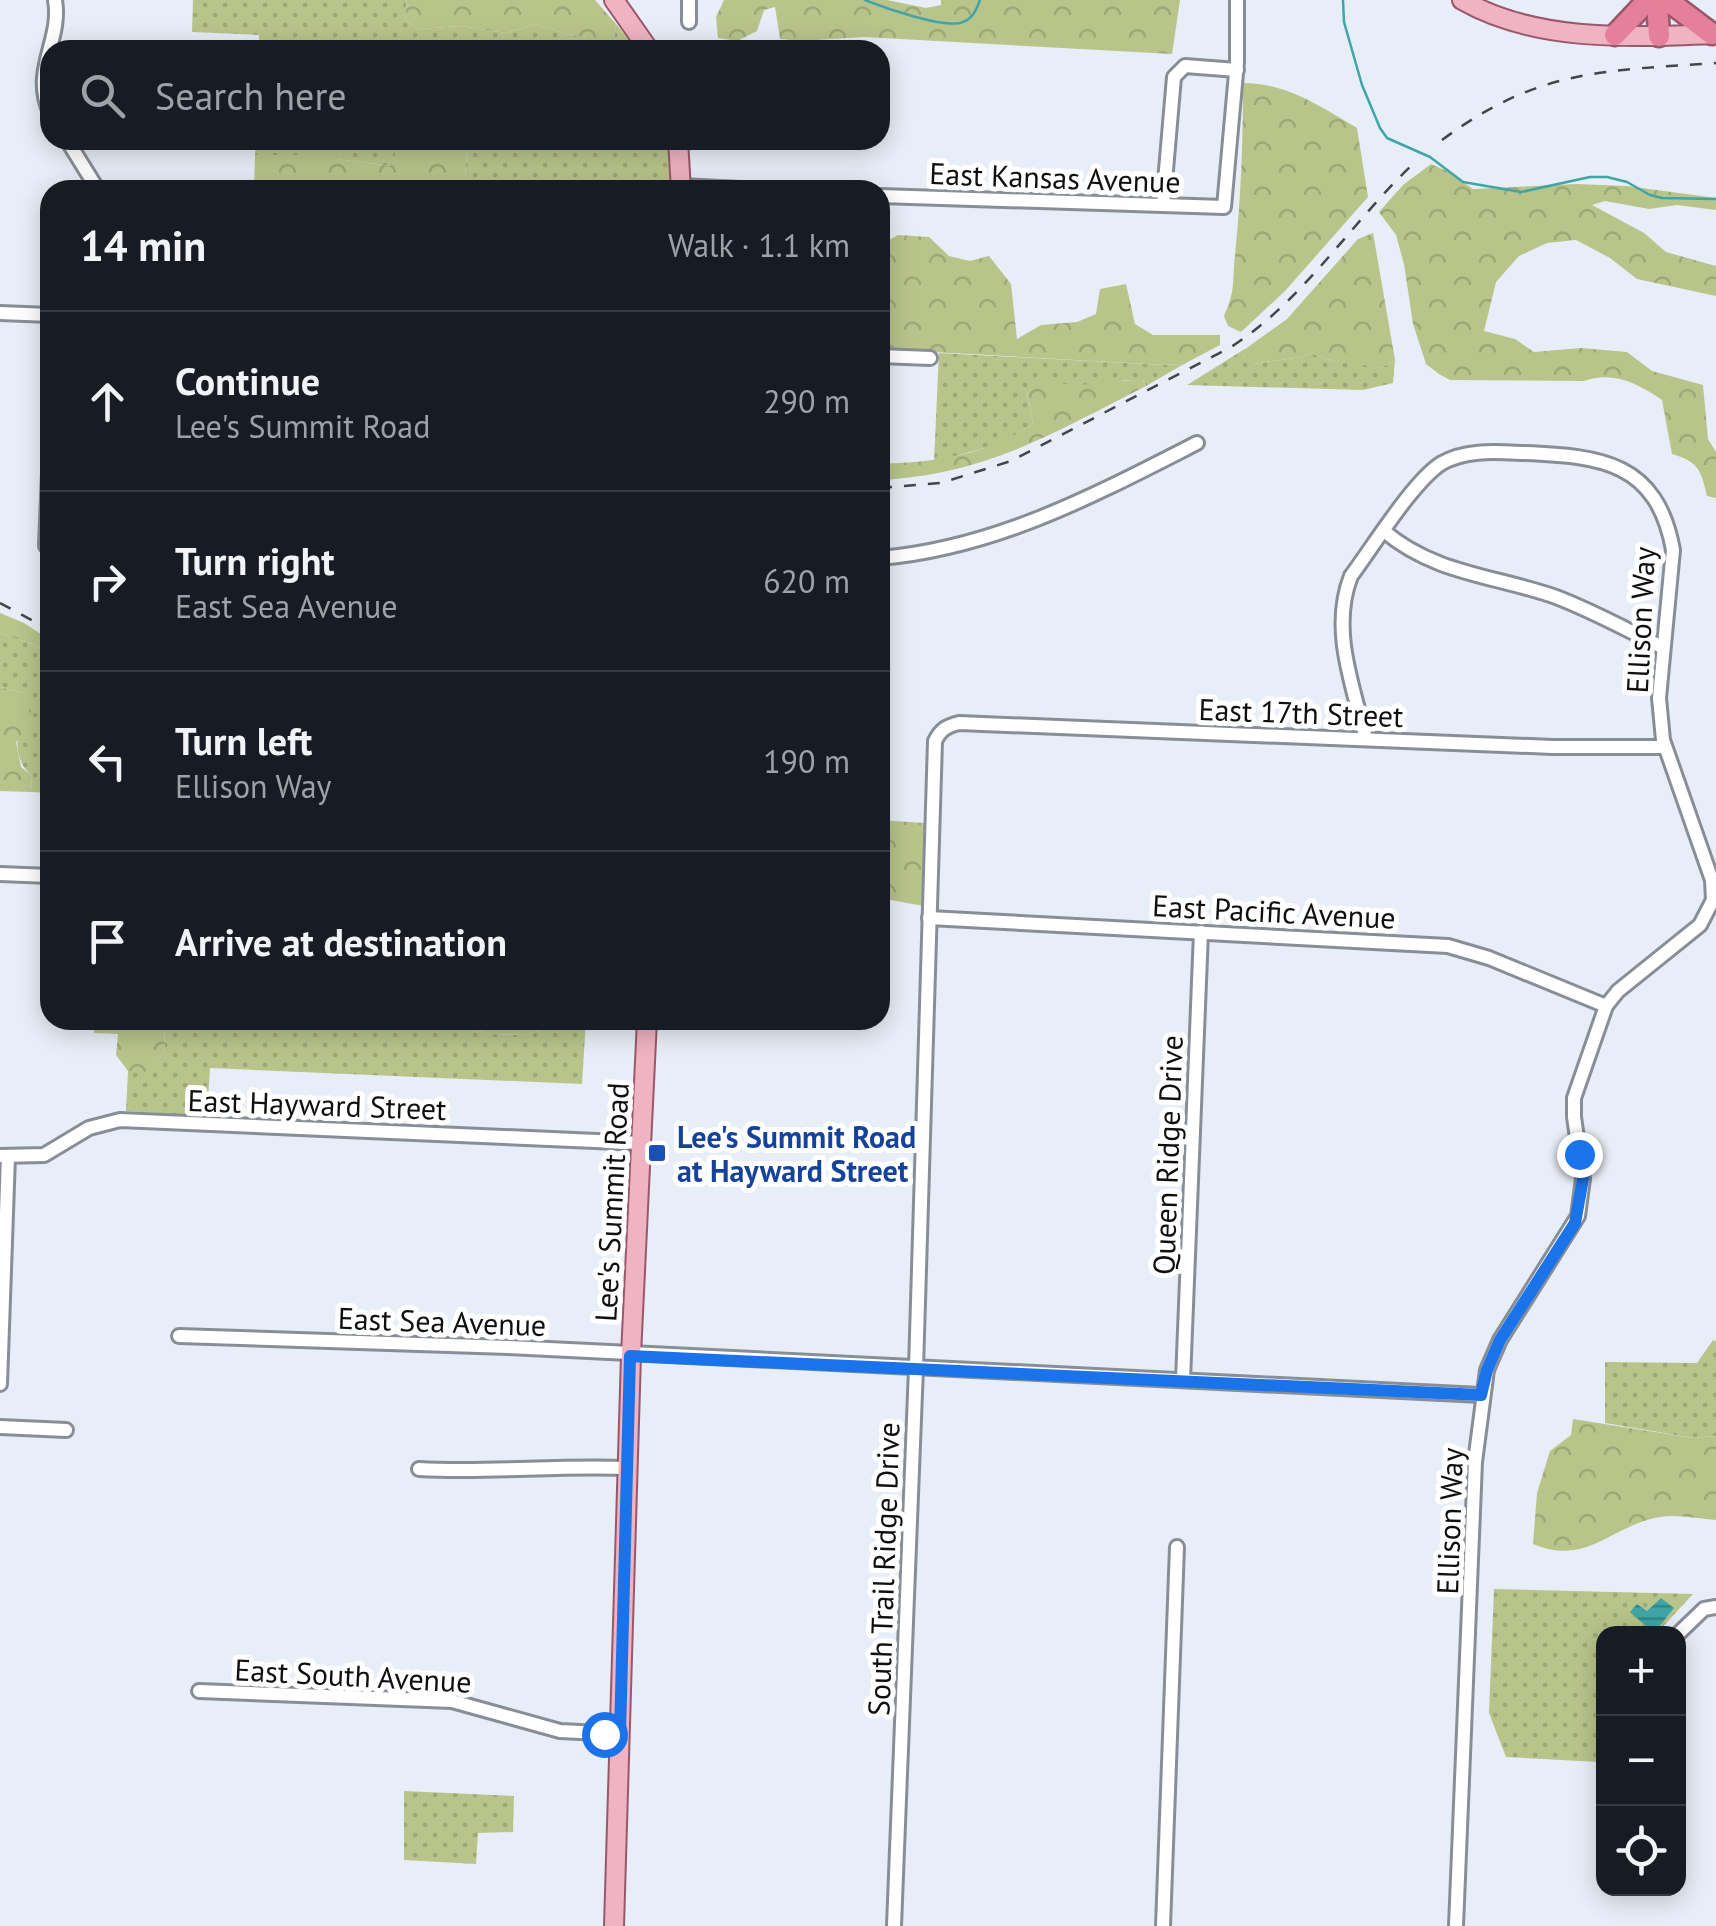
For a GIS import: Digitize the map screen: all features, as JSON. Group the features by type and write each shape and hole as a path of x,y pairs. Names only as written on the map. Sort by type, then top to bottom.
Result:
{"highway":[{"path":"1615,35 1648,0"},
{"path":"1656,0 1658,36"},
{"path":"1667,0 1714,34"}],"main road":[{"path":"614,0 641,40"},
{"path":"1462,0 1506,20 1543,29 1615,35 1714,34"},
{"path":"679,150 680,180"},
{"name":"Lee's Summit Road","path":"614,1926 630,1356 647,1030"}],"street":[{"path":"50,40 55,0"},
{"path":"688,22 690,0"},
{"path":"1163,205 1174,77 1185,66 1236,70 1237,0"},
{"name":"East Kansas Avenue","path":"890,196 1226,204 1236,70"},
{"path":"73,150 92,180"},
{"path":"0,313 40,314"},
{"path":"890,356 930,358"},
{"path":"890,556 958,546 1016,529 1067,509 1196,444"},
{"name":"Ellison Way","path":"1384,531 1428,474 1452,459 1485,452 1592,458 1631,475 1650,492 1670,534 1673,550 1658,698 1665,747 1712,880 1713,900 1700,925 1618,991 1606,1006 1574,1098 1583,1179 1578,1214 1500,1340 1487,1370 1475,1462 1456,1926"},
{"path":"1366,739 1342,638 1341,612 1351,576 1384,531 1402,546 1437,564 1555,597 1662,647"},
{"name":"East 17th Street","path":"938,734 960,723 1553,747 1665,747"},
{"name":"South Trail Ridge Drive","path":"894,1926 916,1368 934,740 938,734"},
{"path":"0,874 40,876"},
{"name":"East Pacific Avenue","path":"929,918 1448,946 1489,958 1606,1006"},
{"name":"Queen Ridge Drive","path":"1183,1380 1201,932"},
{"name":"East Hayward Street","path":"4,1156 44,1155 89,1128 120,1120 641,1142"},
{"path":"0,1384 4,1156"},
{"name":"East Sea Avenue","path":"179,1336 508,1347 1481,1395"},
{"path":"0,1427 66,1430"},
{"path":"419,1468 482,1472 562,1465 628,1468"},
{"path":"1163,1926 1177,1547"},
{"path":"1686,1626 1704,1609 1716,1606"},
{"name":"East South Avenue","path":"199,1692 452,1702 486,1708 560,1732 620,1734"}],"green space":[{"path":"193,0 407,0 405,20 418,29 461,26 506,33 535,24 570,35 614,39 616,24 629,40 259,40 259,35 192,32"},
{"path":"407,0 595,0 616,24 614,40 570,35 535,24 506,33 461,26 418,29 405,20"},
{"path":"724,0 887,0 926,8 941,5 941,0 1180,0 1172,54 864,37 780,39 775,7 764,10 757,31 731,40 718,38 716,17"},
{"path":"1243,83 1289,91 1357,128 1368,197 1285,291 1241,332 1228,326 1224,316 1233,286"},
{"path":"255,150 307,150 306,155 255,155"},
{"path":"307,150 337,150 337,159 390,166 397,150 467,150 465,180 254,180 255,155 306,155"},
{"path":"337,150 397,150 391,166 336,159"},
{"path":"467,150 669,150 671,180 465,180"},
{"path":"1431,164 1473,189 1577,184 1627,186 1716,198 1716,210 1677,205 1649,209 1605,201 1592,205 1644,233 1666,252 1716,266 1716,296 1637,279 1610,258 1576,240 1547,243 1519,256 1496,282 1484,331 1515,339 1534,352 1581,348 1627,352 1652,371 1703,385 1708,439 1716,452 1716,498 1707,496 1693,464 1672,454 1662,400 1634,384 1605,377 1584,381 1450,380 1426,364 1413,324 1396,235 1379,212 1403,185"},
{"path":"1373,233 1395,360 1381,368 1312,353 1254,364 1243,357 1248,347 1287,319 1358,239"},
{"path":"898,235 929,237 949,256 970,261 989,256 1011,284 1017,339 1041,325 1077,322 1096,314 1100,289 1126,284 1135,324 1153,335 1220,335 1220,345 1184,364 1164,365 890,350 890,239"},
{"path":"1248,347 1243,357 1255,364 1312,353 1381,368 1395,360 1393,383 1363,390 1187,385"},
{"path":"939,353 1184,364 1146,386 1143,380 1125,380 1090,387 1056,384 1027,392 1033,424 1003,443 934,462"},
{"path":"1036,377 1079,385 1143,380 1146,386 1049,435 987,460 890,479 890,463 960,455 1015,435 1033,424 1027,391"},
{"path":"0,613 40,633 40,648 35,645 0,633"},
{"path":"0,633 40,648 40,792 31,792 32,776 24,768 18,748 27,694 0,687"},
{"path":"0,687 27,694 33,722 16,742 21,767 32,776 31,792 0,791"},
{"path":"890,821 925,823 923,906 890,900"},
{"path":"164,1030 476,1030 529,1035 539,1030 585,1030 582,1084 210,1068 207,1116 126,1111 128,1071 153,1071 165,1048"},
{"path":"164,1030 165,1048 153,1072 128,1071 116,1055 118,1034 94,1033"},
{"path":"476,1030 539,1030 529,1035"},
{"path":"1713,1340 1716,1436 1693,1438 1605,1423 1605,1362 1697,1363"},
{"path":"1573,1419 1693,1438 1716,1436 1716,1520 1660,1517 1569,1551 1533,1544 1537,1493 1550,1451 1571,1435"},
{"path":"1494,1589 1693,1594 1663,1626 1596,1626 1596,1762 1506,1757 1489,1713"},
{"path":"404,1791 514,1796 513,1832 478,1833 476,1864 404,1860"}],"water":[{"path":"1661,1598 1674,1608 1660,1626 1646,1626 1630,1612 1637,1604 1647,1611"}],"waterway":[{"path":"865,0 912,16 951,23 968,20 980,0"},
{"path":"1343,0 1344,22 1362,85 1380,128 1387,138 1430,157 1463,182 1521,192 1607,177 1662,198 1716,199"}],"railway":[{"path":"1442,140 1509,99 1572,78 1639,68 1716,63"},
{"path":"890,487 941,483 1011,461 1231,347 1304,284 1412,165"},
{"path":"0,603 40,625"}],"place":[{"name":"Lee's Summit Road at Hayward Street","path":"657,1153"}],"route":[{"path":"604,1734 620,1734 630,1356 1481,1395 1500,1340 1575,1223 1582,1199 1579,1154"}]}
